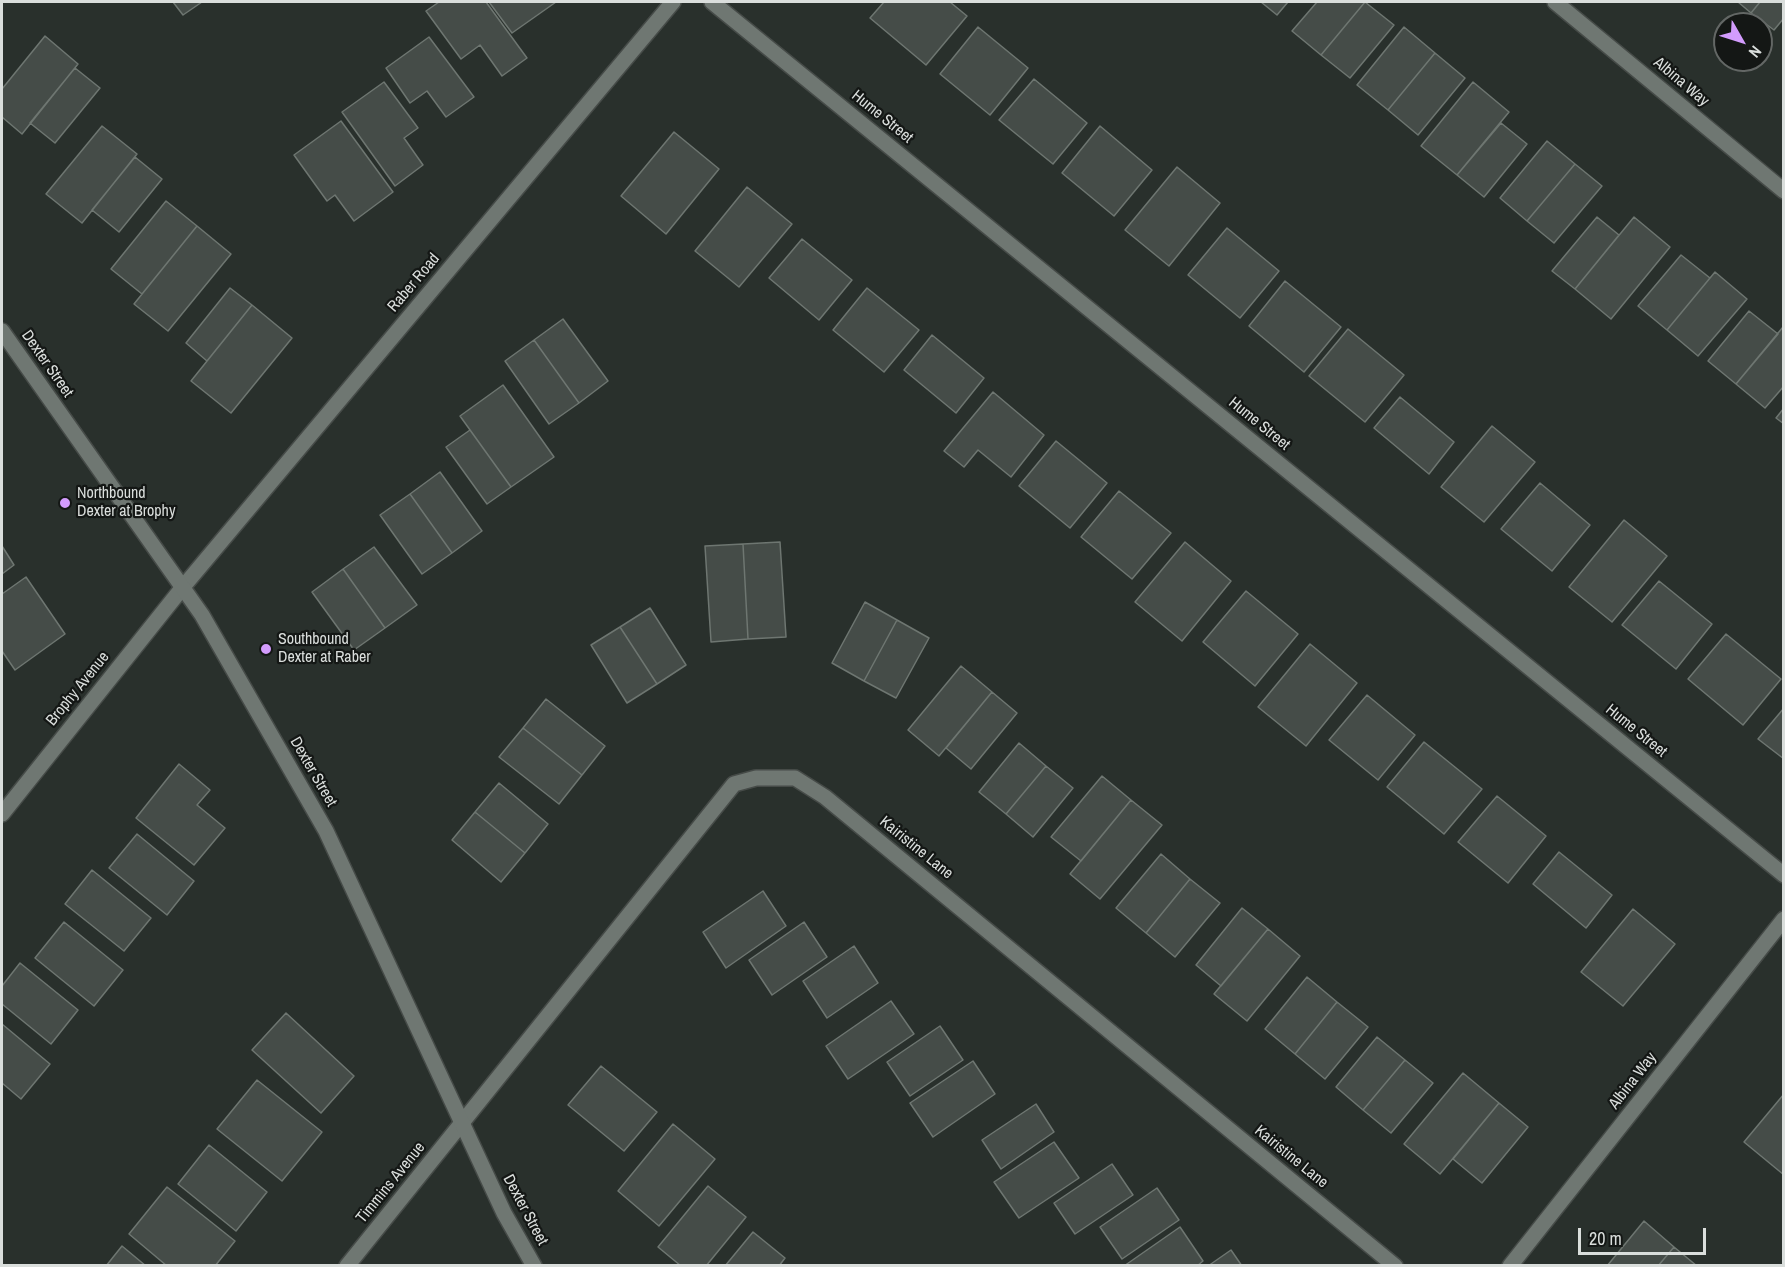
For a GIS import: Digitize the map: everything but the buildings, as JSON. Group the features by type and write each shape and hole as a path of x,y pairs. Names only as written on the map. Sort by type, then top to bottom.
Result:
{"street":[{"name":"Raber Road","path":"183,587 673,2"},
{"name":"Hume Street","path":"712,2 1784,875"},
{"name":"Albina Way","path":"1555,2 1784,191"},
{"name":"Dexter Street","path":"2,331 183,587 208,626 326,831 504,1213 534,1266"},
{"name":"Brophy Avenue","path":"2,814 183,587"},
{"name":"Kairistine Lane","path":"462,1123 734,784 756,778 795,778 825,797 1395,1266"},
{"name":"Albina Way","path":"1510,1266 1784,919"},
{"name":"Timmins Avenue","path":"347,1266 462,1123"}],"place":[{"name":"Northbound Dexter at Brophy","path":"65,503"},
{"name":"Southbound Dexter at Raber","path":"266,649"}]}
